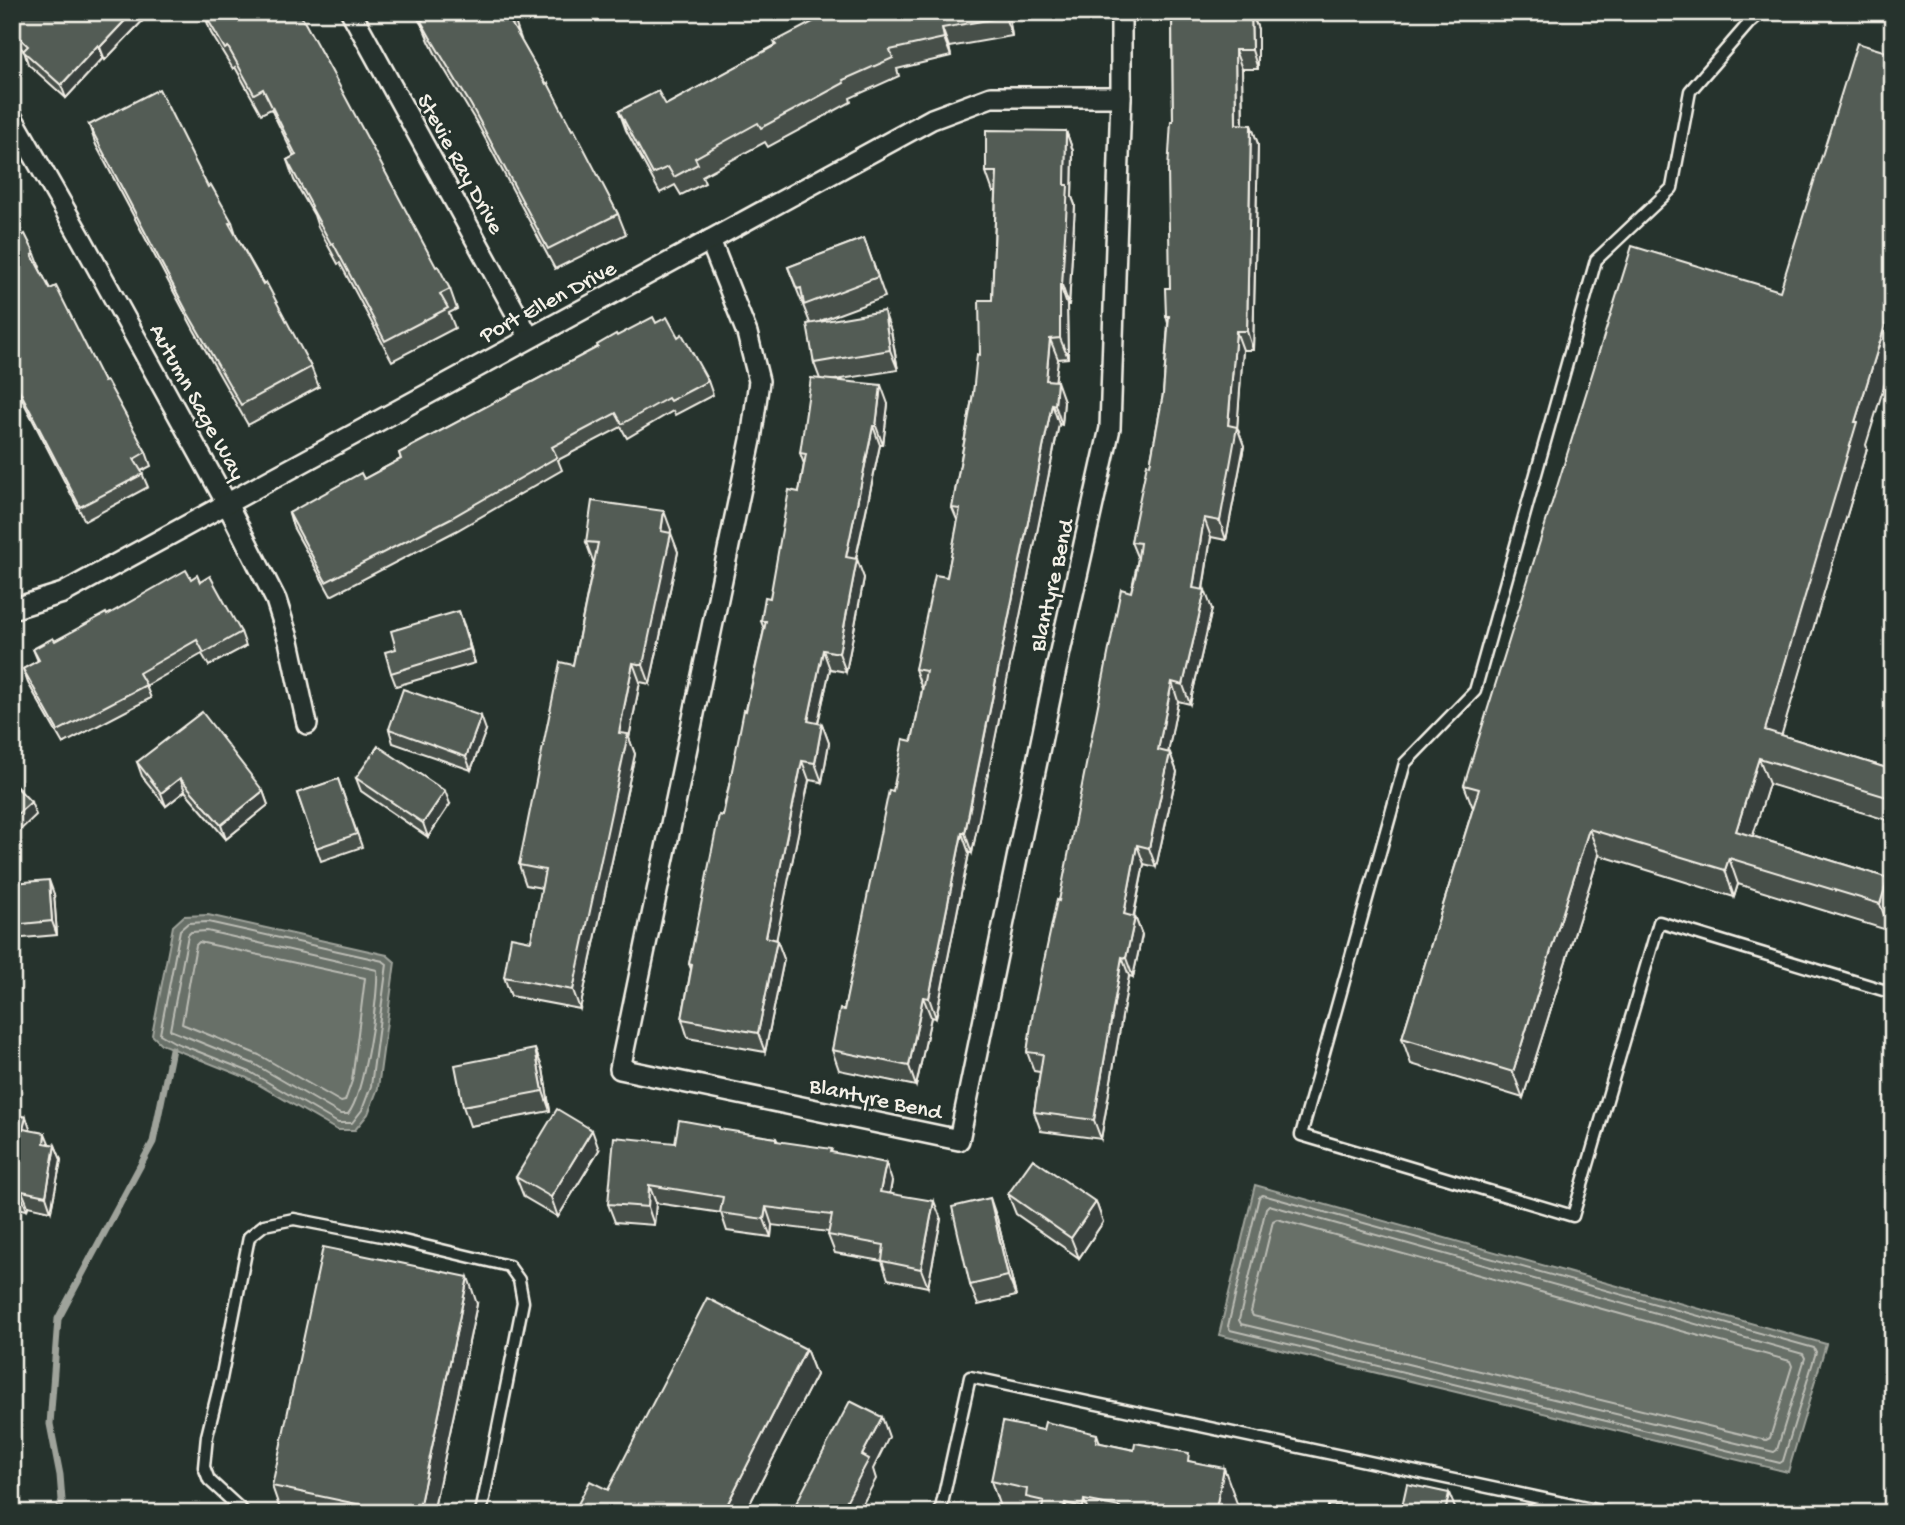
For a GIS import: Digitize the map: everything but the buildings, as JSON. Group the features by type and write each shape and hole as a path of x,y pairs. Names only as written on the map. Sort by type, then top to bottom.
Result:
{"street":[{"name":"Stevie Ray Drive","path":"351,12 529,337"},
{"name":"Blantyre Bend","path":"710,240 747,333 759,381 751,440 620,1069 959,1140 1055,674 1110,428 1121,97 1121,12"},
{"name":"Port Ellen Drive","path":"12,609 62,593 932,119 991,97 1121,97"},
{"name":"Autumn Sage Way","path":"12,117 226,502 276,600 289,641 307,724"}],"lane":[{"path":"1762,12 1690,90 1672,188 1595,260 1475,691 1405,763 1301,1135 1573,1216 1659,922 1893,993"},
{"path":"245,1513 209,1480 204,1467 207,1436 249,1237 264,1225 294,1219 387,1237 509,1266 519,1280 523,1302 481,1513"},
{"path":"940,1513 970,1377 1610,1513"}],"water":[{"path":"208,915 387,955 395,962 378,1088 368,1114 355,1130 337,1130 247,1078 161,1044 152,1035 173,926 184,916"},
{"path":"1255,1185 1826,1344 1788,1472 1219,1335"}],"waterway":[{"path":"58,1513 62,1500 60,1475 50,1424 58,1319 153,1142 172,1049"}]}
